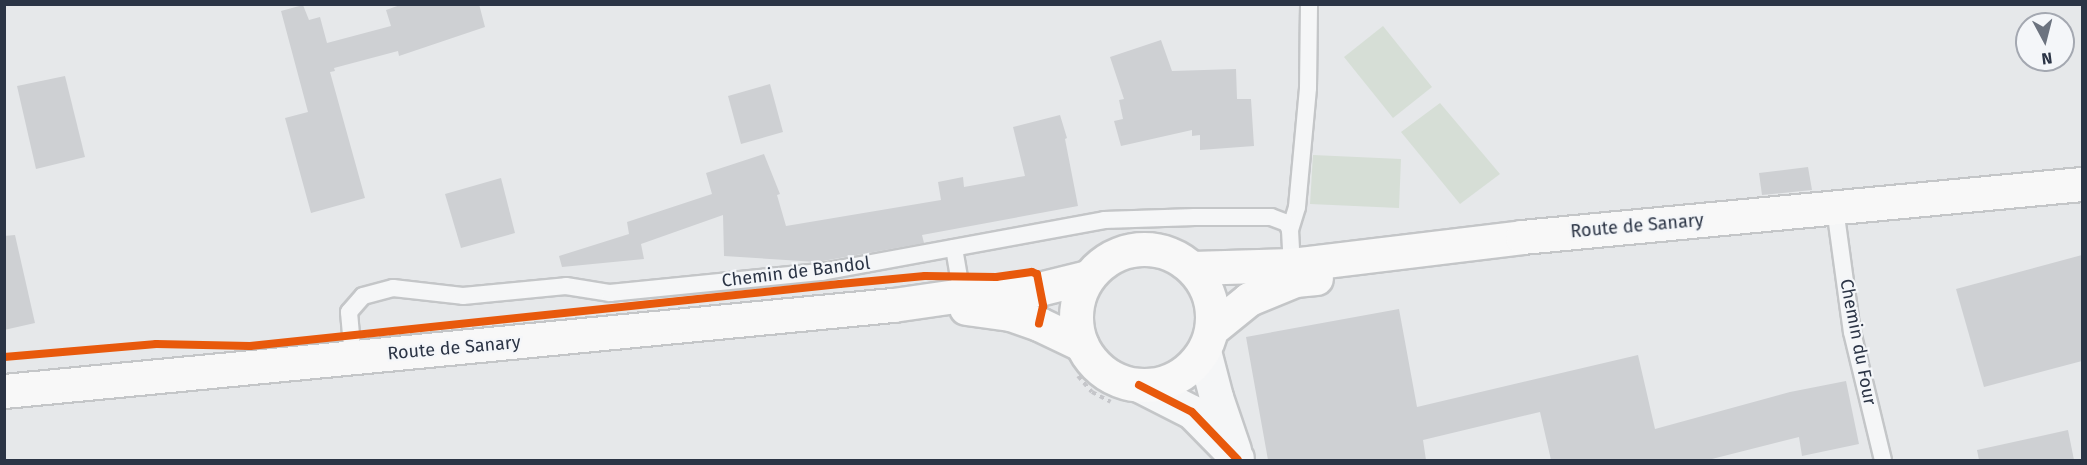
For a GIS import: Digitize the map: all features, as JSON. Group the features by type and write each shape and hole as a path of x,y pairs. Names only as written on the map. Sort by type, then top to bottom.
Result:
{"main road":[{"name":"Route de Sanary","path":"1192,268 1292,265 1522,237 2082,184"},
{"name":"Route de Sanary","path":"1208,340 1213,309 1206,286 1192,268 1173,255 1150,249 1126,251 1105,261 1088,277 1078,298 1075,321 1081,344 1093,363 1111,377 1138,385 1155,385 1177,378 1194,366 1208,340 1249,299 1295,280 1584,247 2082,199"},
{"name":"Route de Sanary","path":"4,391 904,304 962,295 1039,289 1088,277"},
{"name":"Route de Sanary","path":"904,304 974,308 1010,314 1040,324 1081,344"}],"street":[{"path":"1208,340 1216,397 1237,459"},
{"path":"1138,385 1192,412 1237,459"}],"lane":[{"path":"1292,265 1290,230 1297,207 1306,112 1309,4"},
{"name":"Chemin de Bandol","path":"353,357 349,312 363,296 393,288 463,296 566,286 610,293 822,272 1104,220 1271,217 1287,224 1290,230"},
{"name":"Chemin du Four","path":"1836,223 1852,332 1883,460"},
{"path":"954,248 962,295"}],"shaded area":[{"path":"1383,26 1432,87 1393,118 1344,57"},
{"path":"1440,103 1500,174 1460,204 1401,132"},
{"path":"1313,155 1401,159 1399,208 1310,204"}],"building":[{"path":"403,4 479,4 485,27 399,56 398,51 334,68 335,71 330,72 365,198 311,213 285,118 308,112 281,11 303,5 309,20 320,17 327,43 391,26 386,10"},
{"path":"1161,40 1172,71 1236,69 1237,99 1251,99 1254,146 1200,150 1200,135 1192,136 1192,130 1121,146 1114,121 1123,119 1119,100 1124,99 1110,57"},
{"path":"65,76 85,157 36,169 17,86"},
{"path":"770,84 783,132 741,144 728,96"},
{"path":"1060,115 1067,138 1065,139 1078,206 922,235 924,243 817,262 724,256 723,215 641,244 644,259 562,267 559,256 629,234 627,222 712,194 706,173 764,154 780,194 777,195 786,226 941,200 938,182 963,177 964,187 1025,176 1013,127"},
{"path":"1808,167 1812,190 1762,195 1759,173"},
{"path":"501,178 515,233 461,248 445,194"},
{"path":"15,235 35,323 4,330 4,236"},
{"path":"2082,255 2082,361 1984,387 1956,289"},
{"path":"1399,309 1417,407 1638,355 1655,429 1790,392 1846,381 1859,444 1802,456 1799,437 1708,460 1551,460 1540,412 1423,440 1426,460 1268,460 1246,337"},
{"path":"2068,430 2074,460 1979,460 1977,450"}],"cycle path":[{"path":"4,357 156,344 250,346 840,284 925,276 996,277 1032,272 1037,274 1043,306 1039,324"},
{"path":"1139,385 1192,412 1238,460"}]}
